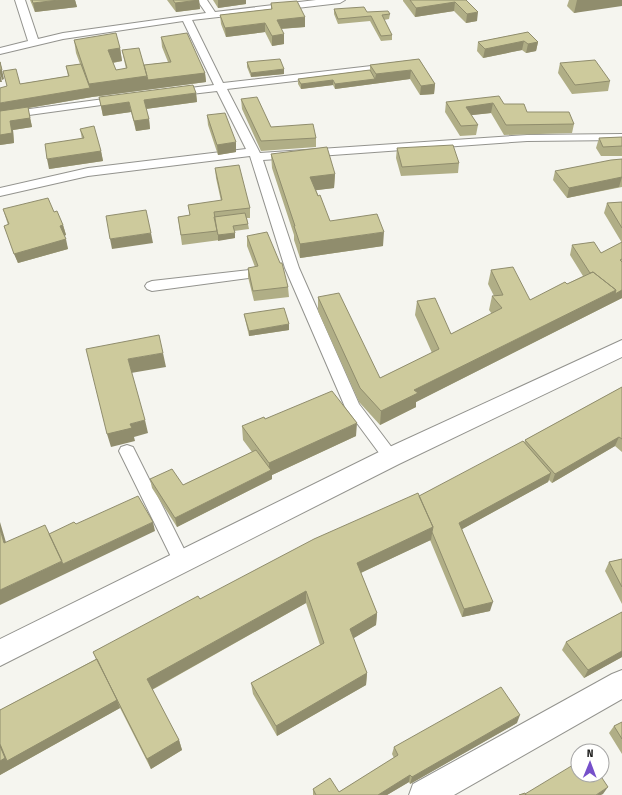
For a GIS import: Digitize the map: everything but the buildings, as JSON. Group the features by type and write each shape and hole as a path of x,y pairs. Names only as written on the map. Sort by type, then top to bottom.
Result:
{"street":[{"path":"0,653 391,457 622,348"},
{"path":"424,795 622,684"}],"lane":[{"path":"20,0 34,43"},
{"path":"202,0 213,16"},
{"path":"0,51 63,36 186,18 340,0"},
{"path":"186,18 254,154 285,269 353,407 391,457"},
{"path":"165,94 380,68"},
{"path":"0,116 133,98"},
{"path":"0,192 88,172 254,154 527,138 622,137"},
{"path":"152,286 258,273"},
{"path":"127,451 182,562"}]}
